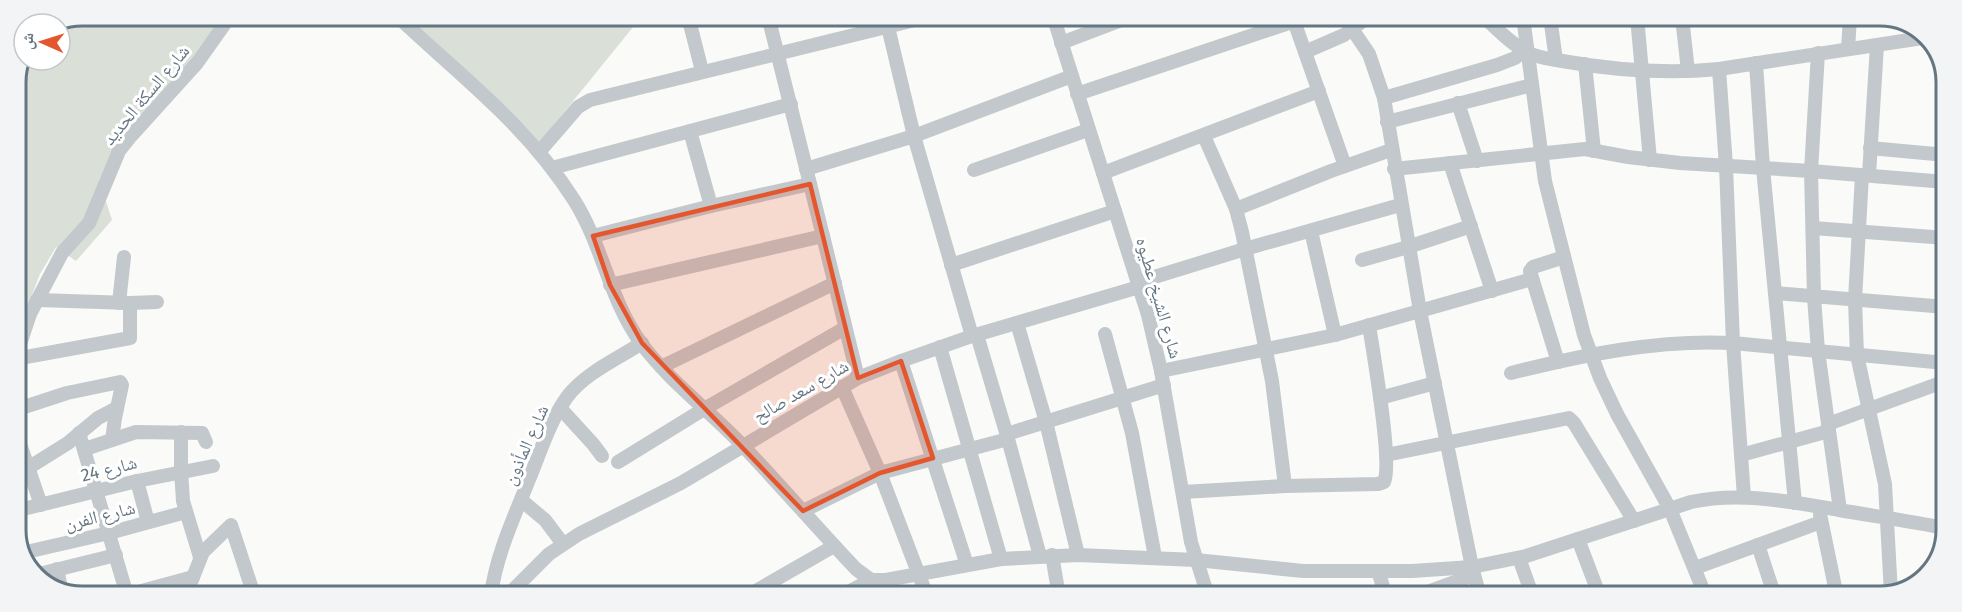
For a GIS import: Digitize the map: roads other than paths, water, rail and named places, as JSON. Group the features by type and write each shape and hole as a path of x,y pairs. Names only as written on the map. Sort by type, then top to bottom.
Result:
{"street":[{"name":"شارع السكة الحديد","path":"26,324 62,253 89,223 115,159 124,143 197,63 223,26"},
{"path":"408,26 508,116 552,168 574,199 593,236 610,285 628,321 642,344 661,367 742,445 856,569 871,580"},
{"path":"691,26 702,71"},
{"path":"771,26 858,378"},
{"path":"540,152 578,107 590,100 778,53 872,26"},
{"path":"880,26 951,265 1056,586"},
{"name":"شارع الشيخ عطيوه","path":"1056,26 1138,284 1163,378 1196,560 1205,586"},
{"path":"1061,43 1106,26"},
{"path":"1077,94 1279,26"},
{"path":"1301,26 1305,52 1345,166"},
{"path":"1351,26 1363,42 1374,65 1384,98 1394,169 1420,311 1477,586"},
{"path":"1305,52 1357,26"},
{"path":"1495,26 1527,52 1556,60 1641,69 1688,71 1719,69 1917,39"},
{"path":"1524,26 1541,154 1551,206 1591,355 1617,414 1670,509 1702,586"},
{"path":"1551,26 1556,60"},
{"path":"1636,26 1650,160"},
{"path":"1683,26 1688,71"},
{"path":"1848,49 1849,26"},
{"path":"1877,45 1870,148 1859,231 1855,300 1857,355 1884,475 1891,585"},
{"path":"1384,98 1508,62 1527,52"},
{"path":"1818,53 1811,171 1814,297 1818,351 1840,510"},
{"path":"1756,63 1763,168 1795,503"},
{"path":"1585,64 1594,151"},
{"path":"1719,69 1726,166 1732,343 1744,497"},
{"path":"806,170 914,136 1072,76"},
{"path":"1387,122 1532,85"},
{"path":"1103,173 1319,92"},
{"path":"1458,103 1477,160"},
{"path":"552,168 791,104"},
{"path":"974,170 1088,130"},
{"path":"690,131 711,206"},
{"path":"1204,136 1236,209 1266,349 1285,486"},
{"path":"1870,148 1936,154"},
{"path":"1236,209 1391,150"},
{"path":"1394,169 1575,150 1650,160 1936,181"},
{"path":"1450,163 1492,291"},
{"path":"593,236 810,184"},
{"name":"شارع سعد صالح","path":"520,586 536,565 562,544 681,483 858,378 940,347 1245,249 1401,205"},
{"path":"951,265 1115,211"},
{"path":"1362,260 1408,248 1471,226"},
{"path":"1813,228 1936,237"},
{"path":"1311,231 1335,335"},
{"path":"610,285 823,236"},
{"path":"26,357 130,338 125,303 124,256"},
{"path":"1558,362 1532,279 1531,268 1564,257"},
{"path":"803,511 880,473 1008,437 1046,422 1123,398 1163,378 1266,349 1335,335 1532,279"},
{"path":"661,367 834,283"},
{"path":"1775,293 1936,306"},
{"path":"37,300 157,302"},
{"path":"1017,323 1046,422 1078,555"},
{"path":"1183,492 1285,486 1381,484 1386,479 1386,455 1369,325"},
{"path":"618,462 845,328"},
{"path":"1105,334 1132,433 1155,557"},
{"path":"1511,373 1591,355 1677,344 1732,343 1936,362"},
{"name":"شارع المأذون","path":"492,586 521,500 548,432 567,398 591,374 642,344"},
{"path":"940,347 1001,559"},
{"path":"901,361 967,565"},
{"path":"26,406 67,393 118,381 122,385 112,440"},
{"path":"1380,398 1435,383"},
{"path":"1741,455 1829,428 1869,409 1936,385"},
{"path":"842,387 880,473 924,586"},
{"path":"26,473 98,418 117,408"},
{"path":"561,409 602,456"},
{"path":"1386,455 1569,418 1634,521"},
{"path":"85,450 136,432 201,433 206,442"},
{"path":"181,432 181,471 186,512 200,557"},
{"path":"80,433 125,586"},
{"path":"26,462 41,504"},
{"name":"شارع 24","path":"26,508 181,471 213,466"},
{"path":"137,481 148,522"},
{"path":"1439,586 1473,571 1706,499 1744,497 1795,503 1936,527"},
{"path":"521,500 545,520 562,544"},
{"path":"1818,507 1833,586"},
{"name":"شارع الفرن","path":"30,551 186,512"},
{"path":"1695,568 1821,522"},
{"path":"190,586 200,557 231,525 251,586"},
{"path":"1578,539 1596,586"},
{"path":"1758,545 1771,586"},
{"path":"764,586 834,546"},
{"path":"45,573 116,555"},
{"path":"860,586 871,580 886,580 1001,559 1078,555 1155,557 1303,571 1473,571"},
{"path":"1519,558 1529,586"},
{"path":"57,570 60,582"},
{"path":"1378,571 1383,586"},
{"path":"160,586 194,577"},
{"path":"493,578 506,586"}]}
